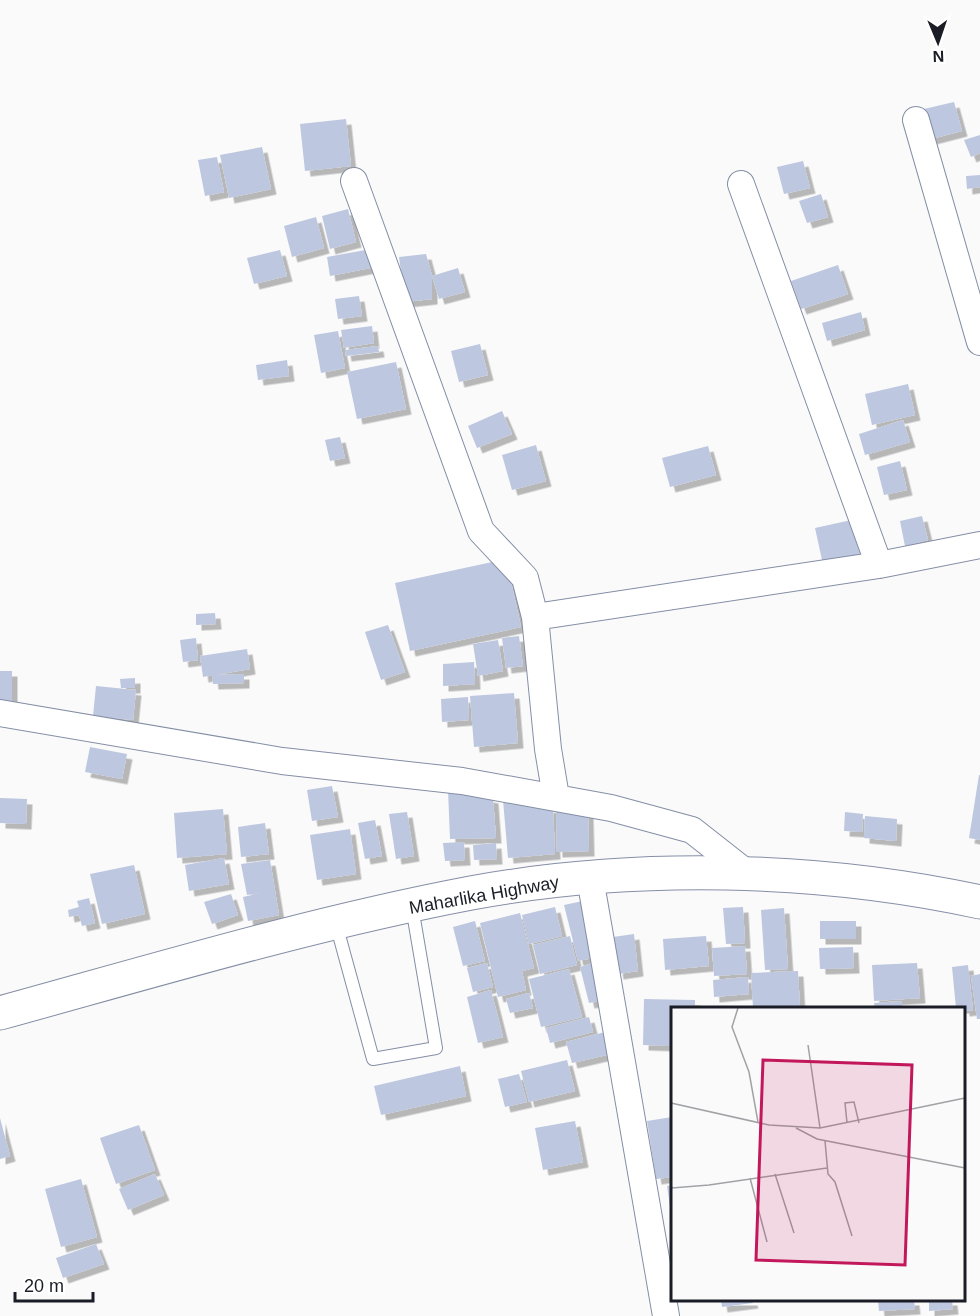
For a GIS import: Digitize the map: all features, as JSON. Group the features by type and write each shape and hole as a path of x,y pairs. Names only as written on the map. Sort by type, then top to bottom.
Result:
{"main road":[{"name":"Maharlika Highway","path":"0,1013 336,924 472,893 590,878 748,874 928,891 980,902"}],"street":[{"path":"916,120 980,342"},
{"path":"354,181 481,531 525,578 535,617 548,749 556,797"},
{"path":"741,184 879,565"},
{"path":"535,617 879,565 980,545"},
{"path":"0,713 282,761 462,782 611,808 692,830 748,874"},
{"path":"590,878 666,1316"}],"lane":[{"path":"336,924 373,1059 436,1048 412,907"}],"building":[{"path":"954,102 962,131 931,139 924,109"},
{"path":"346,119 351,166 305,171 300,124"},
{"path":"980,135 980,153 971,157 964,140"},
{"path":"262,147 271,189 229,198 220,155"},
{"path":"217,157 224,192 205,196 198,160"},
{"path":"803,161 810,188 784,194 777,167"},
{"path":"980,175 980,187 967,189 966,176"},
{"path":"821,194 828,217 807,223 799,201"},
{"path":"348,209 356,242 330,249 322,216"},
{"path":"316,217 324,248 292,257 284,226"},
{"path":"371,249 375,267 330,276 327,257"},
{"path":"280,250 287,276 254,284 247,258"},
{"path":"426,254 432,276 432,299 405,302 399,257"},
{"path":"838,265 848,294 801,309 791,281"},
{"path":"458,268 465,292 439,299 432,276"},
{"path":"359,296 362,316 338,319 335,299"},
{"path":"861,312 865,330 827,341 822,323"},
{"path":"372,326 374,343 344,348 341,330"},
{"path":"338,331 345,368 321,373 314,335"},
{"path":"480,344 488,375 459,382 451,351"},
{"path":"378,346 379,352 346,356 345,350"},
{"path":"287,360 289,376 258,380 256,365"},
{"path":"396,362 406,409 357,419 347,372"},
{"path":"908,384 915,415 872,425 865,394"},
{"path":"502,411 512,434 477,448 468,426"},
{"path":"903,420 910,442 865,455 859,434"},
{"path":"340,437 345,458 330,461 325,440"},
{"path":"536,445 546,481 512,490 502,455"},
{"path":"708,446 716,475 670,487 662,458"},
{"path":"900,461 907,490 884,495 877,467"},
{"path":"922,516 928,540 905,546 900,521"},
{"path":"856,519 865,560 824,569 815,528"},
{"path":"506,559 521,627 410,651 395,583"},
{"path":"215,613 216,624 196,625 196,614"},
{"path":"388,625 405,672 381,680 365,632"},
{"path":"519,636 523,666 506,668 502,638"},
{"path":"196,638 198,660 183,662 180,640"},
{"path":"498,640 503,671 478,676 473,644"},
{"path":"247,649 250,669 203,677 200,656"},
{"path":"474,662 475,684 443,686 443,664"},
{"path":"0,671 12,671 12,703 0,703"},
{"path":"244,674 244,683 213,684 212,675"},
{"path":"135,678 135,688 121,688 120,679"},
{"path":"96,686 136,690 133,720 93,716"},
{"path":"514,693 518,743 474,747 470,696"},
{"path":"468,697 469,720 442,722 441,699"},
{"path":"90,747 127,754 122,779 85,772"},
{"path":"980,775 980,840 969,838"},
{"path":"332,786 338,817 312,821 307,790"},
{"path":"448,790 493,798 496,838 450,839"},
{"path":"0,798 27,799 26,824 0,823"},
{"path":"503,800 553,808 555,854 508,858"},
{"path":"223,809 227,854 177,858 174,813"},
{"path":"588,811 589,851 557,852 556,812"},
{"path":"407,812 414,856 396,859 389,814"},
{"path":"845,812 863,814 862,832 844,831"},
{"path":"865,816 897,819 896,841 864,838"},
{"path":"375,820 382,856 365,859 358,823"},
{"path":"265,823 269,854 241,857 238,827"},
{"path":"350,829 356,874 317,880 310,835"},
{"path":"464,842 465,860 445,861 443,843"},
{"path":"496,843 497,859 474,860 473,845"},
{"path":"224,858 229,884 189,891 185,865"},
{"path":"270,860 279,915 248,921 243,897 261,893 247,895 241,864"},
{"path":"134,865 145,914 102,924 90,874"},
{"path":"231,894 238,915 212,924 204,902"},
{"path":"89,898 95,923 82,926 79,915 69,917 68,910 79,907 77,901"},
{"path":"583,901 598,957 578,961 564,905"},
{"path":"555,907 562,936 529,944 522,915"},
{"path":"743,907 745,943 726,944 723,908"},
{"path":"784,908 788,969 765,970 761,910"},
{"path":"520,913 534,968 522,971 526,990 498,997 480,923"},
{"path":"475,921 485,961 463,966 453,927"},
{"path":"820,921 856,921 856,939 820,939"},
{"path":"634,934 638,971 618,974 613,937"},
{"path":"570,936 577,965 540,974 533,945"},
{"path":"706,936 709,966 665,970 663,939"},
{"path":"745,946 747,974 714,976 712,948"},
{"path":"853,947 854,968 820,969 819,948"},
{"path":"596,962 605,1000 589,1003 580,967"},
{"path":"487,963 493,987 473,992 467,968"},
{"path":"917,963 920,998 874,1001 872,965"},
{"path":"968,965 973,1010 965,1011 965,1007 956,1007 952,967"},
{"path":"569,969 582,1017 541,1027 529,979"},
{"path":"798,971 800,1007 753,1007 751,973"},
{"path":"980,974 980,1019 977,1019 971,976"},
{"path":"748,977 749,994 714,997 713,980"},
{"path":"491,990 503,1037 478,1043 467,997"},
{"path":"529,993 533,1008 510,1013 506,999"},
{"path":"644,999 695,1000 695,1007 671,1007 671,1046 643,1045"},
{"path":"902,1001 902,1007 875,1007 874,1003"},
{"path":"589,1017 593,1032 550,1043 546,1028"},
{"path":"605,1032 611,1054 572,1063 566,1042"},
{"path":"567,1060 575,1091 529,1102 521,1071"},
{"path":"460,1066 466,1096 381,1115 374,1086"},
{"path":"519,1074 527,1102 505,1107 498,1079"},
{"path":"671,1117 671,1177 656,1179 647,1121"},
{"path":"0,1118 10,1156 0,1159"},
{"path":"575,1121 583,1162 543,1170 535,1128"},
{"path":"139,1125 155,1170 116,1184 100,1138"},
{"path":"155,1174 164,1195 128,1210 119,1189"},
{"path":"81,1179 97,1237 61,1247 45,1189"},
{"path":"671,1185 671,1213 667,1186"},
{"path":"96,1244 104,1264 63,1278 56,1258"},
{"path":"721,1301 752,1301 753,1303 722,1307"},
{"path":"878,1301 914,1301 915,1309 879,1311"},
{"path":"929,1301 952,1301 953,1309 929,1311"}]}
